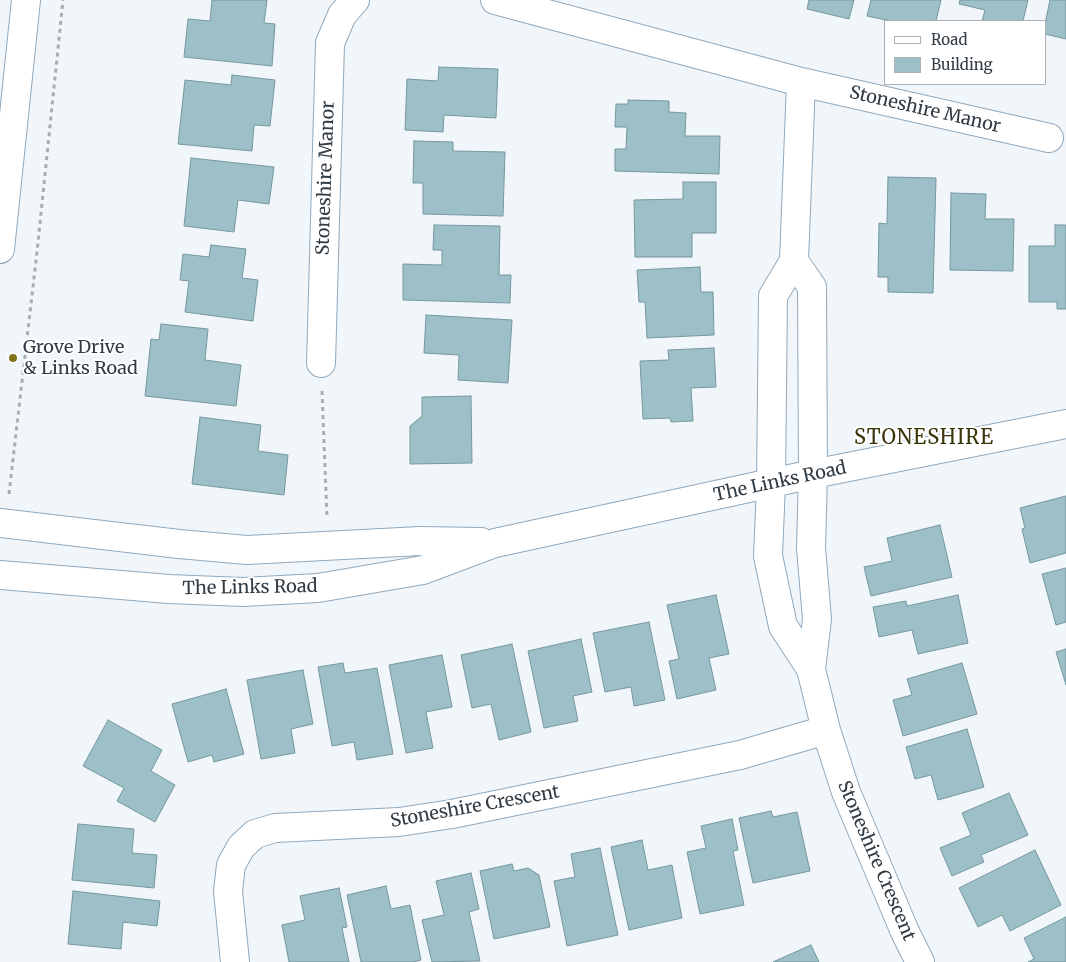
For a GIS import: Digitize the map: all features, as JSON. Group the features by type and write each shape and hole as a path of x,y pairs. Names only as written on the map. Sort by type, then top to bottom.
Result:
{"street":[{"path":"0,249 26,0"},
{"name":"Stoneshire Manor","path":"321,363 330,43 342,15 356,0"},
{"name":"Stoneshire Manor","path":"495,0 801,82 1049,138"},
{"path":"771,484 774,296 794,261 801,82"},
{"path":"794,261 812,287 813,474"},
{"name":"The Links Road","path":"0,575 169,589 243,592 318,588 423,570 494,543 813,474 1066,424"},
{"name":"Stoneshire Crescent","path":"811,669 817,619 811,548 813,474"},
{"name":"Stoneshire Crescent","path":"771,484 768,556 782,626 811,669 826,730 846,792 905,932 920,962"},
{"name":"The Links Road","path":"0,523 178,544 247,550 420,541 494,543"},
{"name":"Stoneshire Crescent","path":"235,962 228,890 231,865 241,847 255,834 275,828 399,822 452,814 740,755 826,730"}],"path":[{"path":"10,482 38,252 63,0"},
{"path":"321,363 327,518 332,547"}],"building":[{"path":"212,0 267,0 264,23 275,24 272,66 184,57 188,19 210,21"},
{"path":"809,0 854,0 849,19 807,9"},
{"path":"871,0 941,0 936,20 886,20 867,16"},
{"path":"960,0 1028,0 1023,20 982,20 985,10 959,4"},
{"path":"1050,0 1066,0 1066,39 1046,34 1046,20"},
{"path":"439,67 498,69 496,118 444,115 443,132 405,130 407,79 438,81"},
{"path":"232,75 275,80 270,126 254,125 252,151 178,144 185,80 231,85"},
{"path":"628,100 669,101 669,112 686,113 685,136 720,136 719,174 615,171 615,149 626,149 627,127 615,127 616,104 628,104"},
{"path":"414,141 453,142 453,151 505,152 503,216 423,214 423,183 413,183"},
{"path":"191,158 274,167 269,204 238,200 234,232 184,226"},
{"path":"888,177 936,178 933,293 888,292 888,277 878,277 879,223 887,224"},
{"path":"683,182 716,182 716,233 692,233 692,257 635,257 634,200 683,199"},
{"path":"951,193 986,194 985,219 1014,219 1013,271 950,270"},
{"path":"434,225 500,226 499,275 511,275 510,303 403,300 403,264 442,265 442,250 433,250"},
{"path":"1055,225 1066,225 1066,309 1057,309 1057,302 1029,302 1029,246 1055,246"},
{"path":"211,245 246,249 242,278 258,280 253,321 185,312 189,281 180,280 183,254 209,257"},
{"path":"700,267 701,292 713,292 714,335 647,338 645,302 639,302 637,270"},
{"path":"426,315 512,320 508,383 458,380 459,355 424,353"},
{"path":"161,324 208,329 205,360 241,365 236,406 145,396 151,339 159,340"},
{"path":"714,348 716,387 691,388 693,421 671,422 670,418 643,419 640,361 669,360 668,350"},
{"path":"471,396 472,463 410,464 410,426 422,416 422,397"},
{"path":"200,417 261,425 258,451 288,455 284,495 192,484"},
{"path":"1066,496 1066,553 1030,563 1022,529 1025,528 1020,508"},
{"path":"940,525 952,577 871,596 864,567 892,561 887,538"},
{"path":"1066,568 1066,622 1056,625 1042,574"},
{"path":"716,595 729,654 709,658 716,690 677,699 669,661 679,659 667,605"},
{"path":"958,595 968,643 918,654 912,630 879,637 873,607 906,601 907,606"},
{"path":"649,622 665,700 634,706 631,687 605,692 593,633"},
{"path":"581,639 592,692 573,696 578,721 544,728 528,651"},
{"path":"512,644 531,732 499,740 491,704 472,708 461,655"},
{"path":"1066,649 1066,685 1056,652"},
{"path":"442,655 452,707 426,712 433,748 406,753 389,665"},
{"path":"343,663 345,673 377,668 393,754 357,760 354,742 332,746 318,667"},
{"path":"962,663 977,714 903,736 893,700 912,695 907,679"},
{"path":"303,670 313,724 291,729 295,753 261,759 247,680"},
{"path":"226,689 244,754 214,762 212,755 188,762 172,704"},
{"path":"108,720 162,750 151,771 175,785 155,822 117,801 124,788 83,766"},
{"path":"967,729 984,787 938,800 931,775 915,779 906,747"},
{"path":"1009,793 1028,835 981,855 984,862 952,876 940,848 971,835 962,813"},
{"path":"771,811 773,817 797,812 810,871 753,883 739,818"},
{"path":"732,819 738,850 733,851 744,905 700,914 687,852 706,848 701,826"},
{"path":"78,824 134,829 132,853 157,855 154,888 72,880"},
{"path":"642,840 648,870 672,865 682,918 629,930 611,847"},
{"path":"600,848 618,935 567,946 554,881 575,877 571,854"},
{"path":"1035,850 1061,905 1010,931 1002,915 978,927 959,888"},
{"path":"512,864 514,871 528,868 539,875 550,927 494,939 480,871"},
{"path":"471,873 479,909 469,912 480,961 432,962 422,920 444,915 436,881"},
{"path":"386,886 391,909 410,905 421,960 413,962 361,962 347,895"},
{"path":"339,888 347,927 342,928 349,962 289,962 282,925 305,920 300,896"},
{"path":"73,891 160,901 157,926 123,922 121,949 68,944"},
{"path":"1066,917 1066,962 1028,962 1034,959 1024,938"},
{"path":"811,945 819,962 773,962"}],"place":[{"name":"Grove Drive & Links Road","path":"13,358"}],"district":[{"name":"STONESHIRE","path":"924,438"}]}
